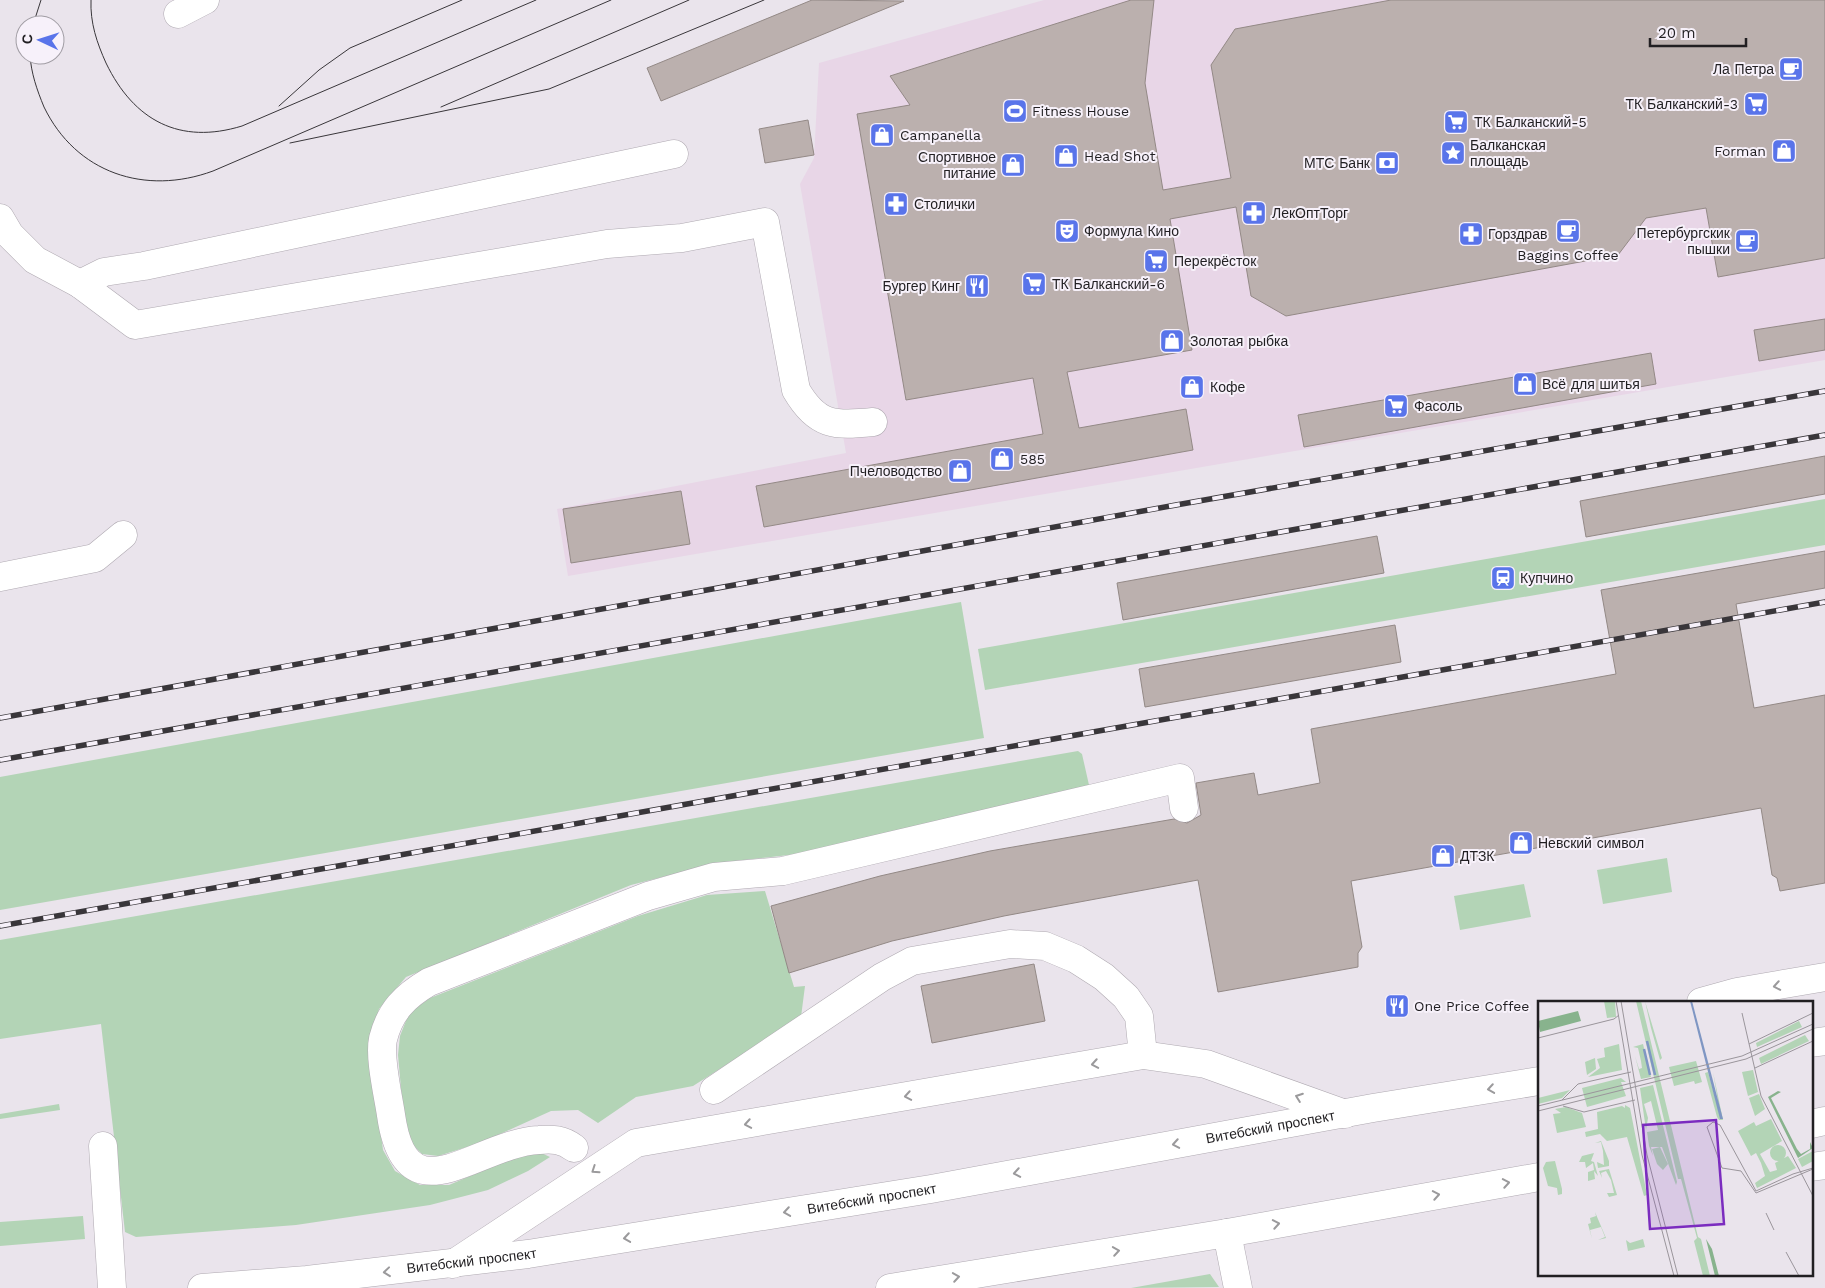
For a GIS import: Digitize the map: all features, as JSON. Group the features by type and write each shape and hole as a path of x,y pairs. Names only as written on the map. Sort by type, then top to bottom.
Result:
{"main road":[{"path":"178,14 205,0"},
{"path":"80,284 104,272 144,266 674,154"},
{"path":"0,218 10,235 35,260 80,284 135,325 606,244 682,238 765,222 796,390 806,407 822,420 845,425 873,422"},
{"path":"0,577 95,558 123,535"},
{"path":"574,1148 565,1141 555,1139 529,1140 445,1169 427,1172 413,1167 401,1154 394,1139 385,1079 383,1042 387,1025 395,1009 408,994 429,982 648,896 714,877 783,871 1180,778 1184,808"},
{"path":"714,1090 882,977 912,961 1010,944 1045,946 1076,959 1104,977 1126,997 1139,1016 1143,1056"},
{"path":"1705,1001 1737,992 1825,977"},
{"path":"1812,1043 1825,1041"},
{"path":"453,1264 636,1143 1143,1056 1206,1064 1345,1114"},
{"name":"Витебский проспект","path":"202,1288 307,1280 538,1253 931,1189 1538,1081"},
{"path":"1812,1124 1825,1121"},
{"path":"103,1146 112,1288"},
{"path":"1812,1167 1825,1165"},
{"path":"890,1288 1227,1232 1538,1177"},
{"path":"1227,1232 1238,1288"}],"shaded area":[{"path":"1044,0 1825,0 1825,360 568,576 557,509 846,453 800,184 814,158 819,63"}],"green space":[{"path":"1825,499 1825,545 985,690 978,649"},
{"path":"961,602 984,738 0,910 0,777"},
{"path":"1078,751 1082,754 1089,785 798,854 717,863 631,885 406,977 379,1009 369,1045 383,1150 395,1171 420,1185 449,1185 520,1155 537,1151 550,1157 528,1171 488,1190 430,1205 296,1225 136,1237 125,1232 101,1024 0,1039 0,940"},
{"path":"1667,858 1672,892 1603,904 1597,870"},
{"path":"1524,884 1531,917 1460,930 1454,896"},
{"path":"765,891 794,987 805,986 801,1017 693,1086 636,1097 598,1123 578,1110 551,1111 480,1143 438,1156 422,1154 411,1143 404,1122 398,1055 400,1036 409,1013 430,998 638,916 707,895"},
{"path":"59,1104 60,1110 0,1119 0,1114"},
{"path":"83,1216 85,1239 0,1246 0,1222"},
{"path":"1210,1274 1219,1287 1131,1288"}],"building":[{"path":"812,0 904,1 661,101 647,68"},
{"name":"Балканская площадь","path":"1131,0 1154,0 1145,83 1163,190 1231,178 1211,65 1235,29 1391,0 1825,0 1825,258 1718,277 1706,208 1646,218 1618,255 1286,316 1251,296 1236,207 1170,219 1192,350 1067,372 1079,428 1186,409 1193,450 764,527 756,486 1043,434 1033,378 906,400 857,114 910,105 890,76"},
{"path":"808,120 814,155 765,163 759,129"},
{"path":"1825,319 1825,350 1759,361 1754,330"},
{"path":"1651,353 1656,384 1304,447 1298,415"},
{"path":"1825,456 1825,494 1586,537 1580,501"},
{"path":"681,491 690,544 571,563 563,509"},
{"path":"1377,536 1384,573 1123,620 1117,583"},
{"path":"1825,551 1825,588 1736,604 1754,708 1825,695 1825,883 1780,891 1777,878 1772,875 1761,808 1351,881 1362,947 1358,953 1358,967 1218,992 1198,880 1004,916 892,941 789,973 771,906 880,876 990,851 1174,819 1187,823 1201,815 1196,783 1254,773 1258,795 1320,783 1311,729 1616,674 1601,590"},
{"path":"1395,625 1401,662 1145,707 1139,669"},
{"path":"1034,964 1045,1021 932,1043 921,986"}],"tram line":[{"path":"36,15 41,0"},
{"path":"91,0 93,25 100,48 117,83 130,100 145,113 161,123 179,130 199,132 220,131 242,126 536,0"},
{"path":"279,106 319,70 350,48 462,0"},
{"path":"32,65 44,107 58,130 74,148 94,163 115,173 138,179 162,181 188,178 213,171 611,0"},
{"path":"441,107 689,0"},
{"path":"290,143 549,89 764,0"}],"railway":[{"path":"0,718 1176,505 1825,391"},
{"path":"0,760 1825,435"},
{"path":"0,926 1825,602"}],"place":[{"name":"Ла Петра","path":"1791,69"},
{"name":"ТК Балканский-3","path":"1756,104"},
{"name":"Fitness House","path":"1015,111"},
{"name":"ТК Балканский-5","path":"1456,122"},
{"name":"Campanella","path":"882,135"},
{"name":"Forman","path":"1784,151"},
{"name":"Балканская площадь","path":"1453,153"},
{"name":"Head Shot","path":"1066,156"},
{"name":"МТС Банк","path":"1387,163"},
{"name":"Спортивное питание","path":"1013,165"},
{"name":"Столички","path":"896,204"},
{"name":"ЛекОптТорг","path":"1254,213"},
{"name":"Формула Кино","path":"1067,231"},
{"name":"Baggins Coffee","path":"1568,231"},
{"name":"Горздрав","path":"1471,234"},
{"name":"Петербургскик пышки","path":"1747,241"},
{"name":"Перекрёсток","path":"1156,261"},
{"name":"ТК Балканский-6","path":"1034,284"},
{"name":"Бургер Кинг","path":"977,286"},
{"name":"Золотая рыбка","path":"1172,341"},
{"name":"Всё для шитья","path":"1525,384"},
{"name":"Кофе","path":"1192,387"},
{"name":"Фасоль","path":"1396,406"},
{"name":"585","path":"1002,459"},
{"name":"Пчеловодство","path":"960,471"},
{"name":"Купчино","path":"1503,578"},
{"name":"Невский символ","path":"1521,843"},
{"name":"ДТЗК","path":"1443,856"},
{"name":"One Price Coffee","path":"1397,1006"}]}
